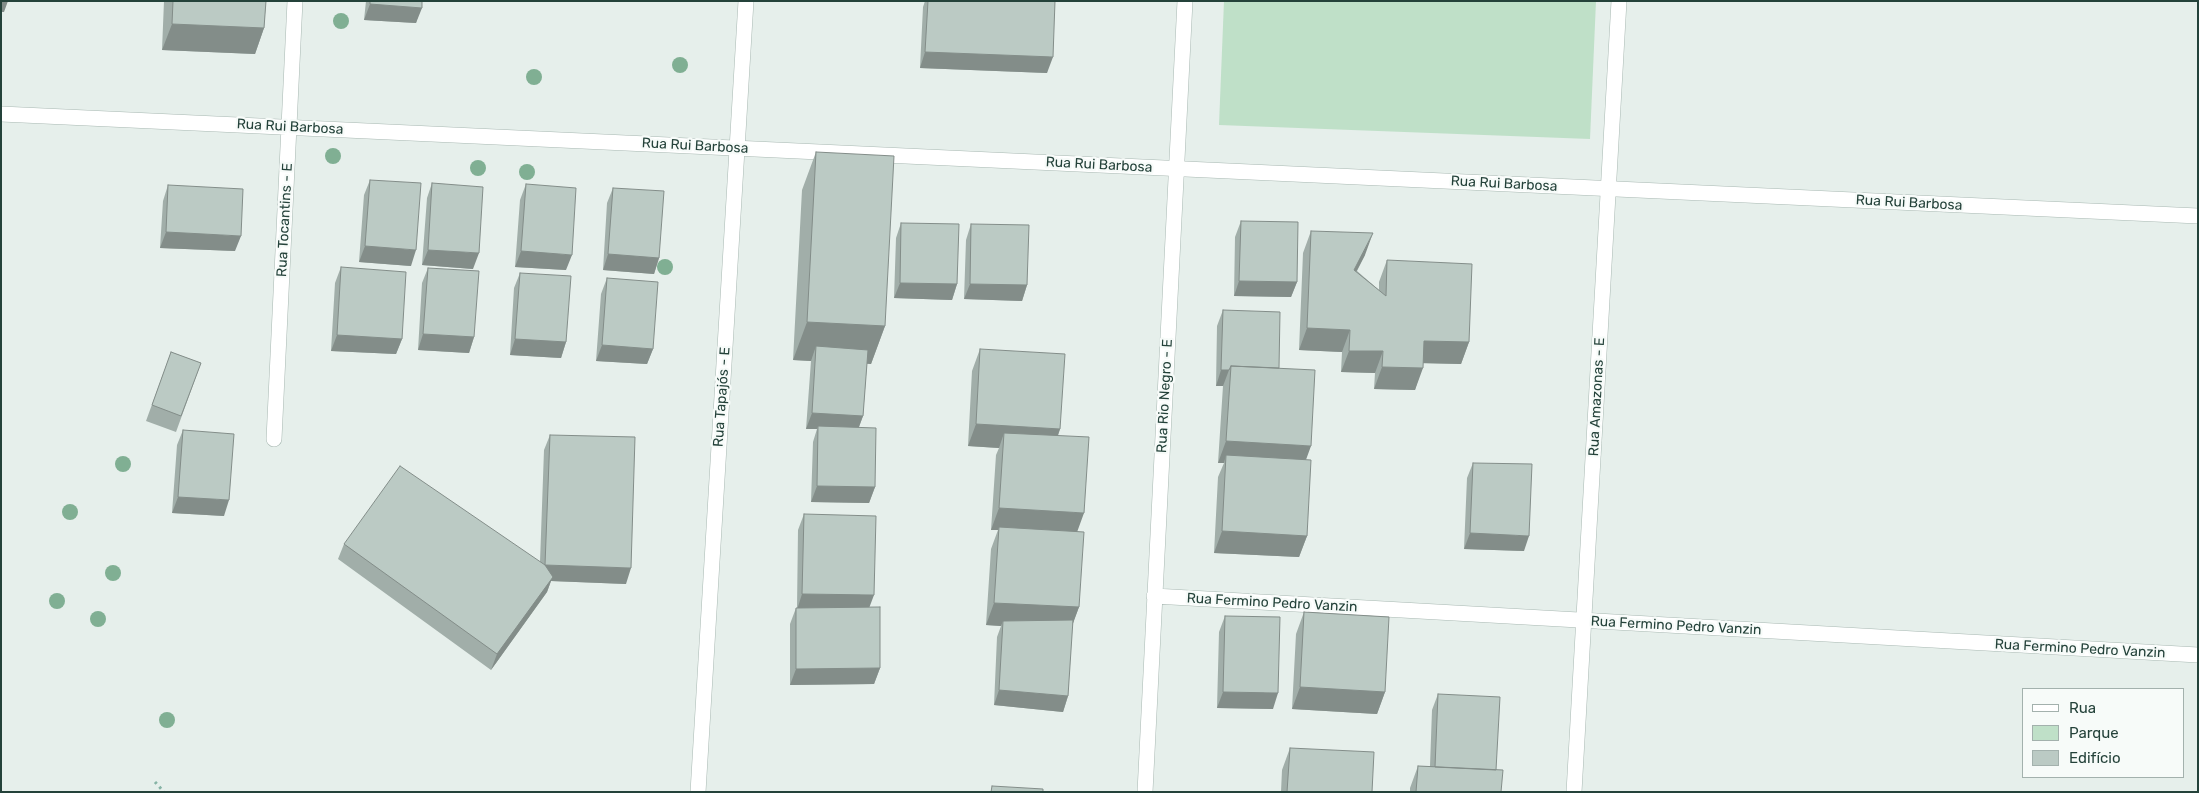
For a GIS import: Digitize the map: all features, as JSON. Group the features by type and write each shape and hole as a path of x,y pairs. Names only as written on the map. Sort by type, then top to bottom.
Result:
{"street":[{"name":"Rua Tocantins - E","path":"274,439 295,1"},
{"name":"Rua Tapajós - E","path":"698,792 746,1"},
{"name":"Rua Rio Negro - E","path":"1145,792 1185,1"},
{"name":"Rua Amazonas - E","path":"1574,792 1619,1"},
{"name":"Rua Rui Barbosa","path":"1,114 2198,216"},
{"name":"Rua Fermino Pedro Vanzin","path":"1154,596 2198,655"}],"path":[{"path":"155,782 164,792"}],"green space":[{"path":"1224,1 1596,1 1590,139 1219,125"}],"building":[{"path":"173,1 266,1 264,28 172,24"},
{"path":"370,1 422,1 422,8 370,4"},
{"path":"928,1 1055,1 1053,57 925,52"},
{"path":"816,152 894,156 885,326 807,322"},
{"path":"370,180 421,183 416,250 365,246"},
{"path":"432,183 483,187 479,253 428,250"},
{"path":"526,184 576,188 572,255 521,251"},
{"path":"168,185 243,189 241,236 166,232"},
{"path":"613,188 664,191 659,258 608,254"},
{"path":"1241,221 1298,222 1297,282 1239,281"},
{"path":"901,223 959,224 957,284 900,283"},
{"path":"971,224 1029,225 1027,285 970,284"},
{"path":"1311,231 1373,233 1354,270 1386,296 1387,260 1472,264 1469,342 1424,341 1423,368 1382,367 1383,351 1349,351 1350,330 1307,328"},
{"path":"341,267 406,272 402,339 337,335"},
{"path":"428,268 479,271 474,337 423,334"},
{"path":"520,273 571,276 566,342 515,339"},
{"path":"607,278 658,282 653,349 602,345"},
{"path":"1223,310 1280,312 1279,368 1231,366 1229,370 1221,370"},
{"path":"816,346 868,350 863,416 812,413"},
{"path":"980,349 1065,354 1060,429 976,424"},
{"path":"171,352 201,363 181,416 152,405"},
{"path":"1231,366 1315,370 1311,446 1226,441"},
{"path":"818,426 876,428 875,487 817,486"},
{"path":"183,430 234,434 229,500 178,497"},
{"path":"1004,433 1089,437 1084,513 999,508"},
{"path":"550,435 635,437 631,568 545,565"},
{"path":"1226,455 1311,460 1307,536 1222,531"},
{"path":"1473,463 1532,464 1529,536 1470,533"},
{"path":"400,466 545,565 553,577 497,654 344,544"},
{"path":"804,514 876,516 874,595 802,594"},
{"path":"999,527 1084,532 1079,607 994,603"},
{"path":"880,607 880,668 796,669 796,608"},
{"path":"1304,612 1389,617 1385,692 1300,687"},
{"path":"1225,616 1280,617 1278,693 1223,692"},
{"path":"1073,620 1068,696 999,690 1003,621"},
{"path":"1438,694 1500,697 1496,770 1435,767"},
{"path":"1290,748 1374,752 1372,792 1287,792"},
{"path":"1418,766 1503,770 1501,792 1416,792"},
{"path":"992,786 1043,789 1043,792 991,792"}]}
